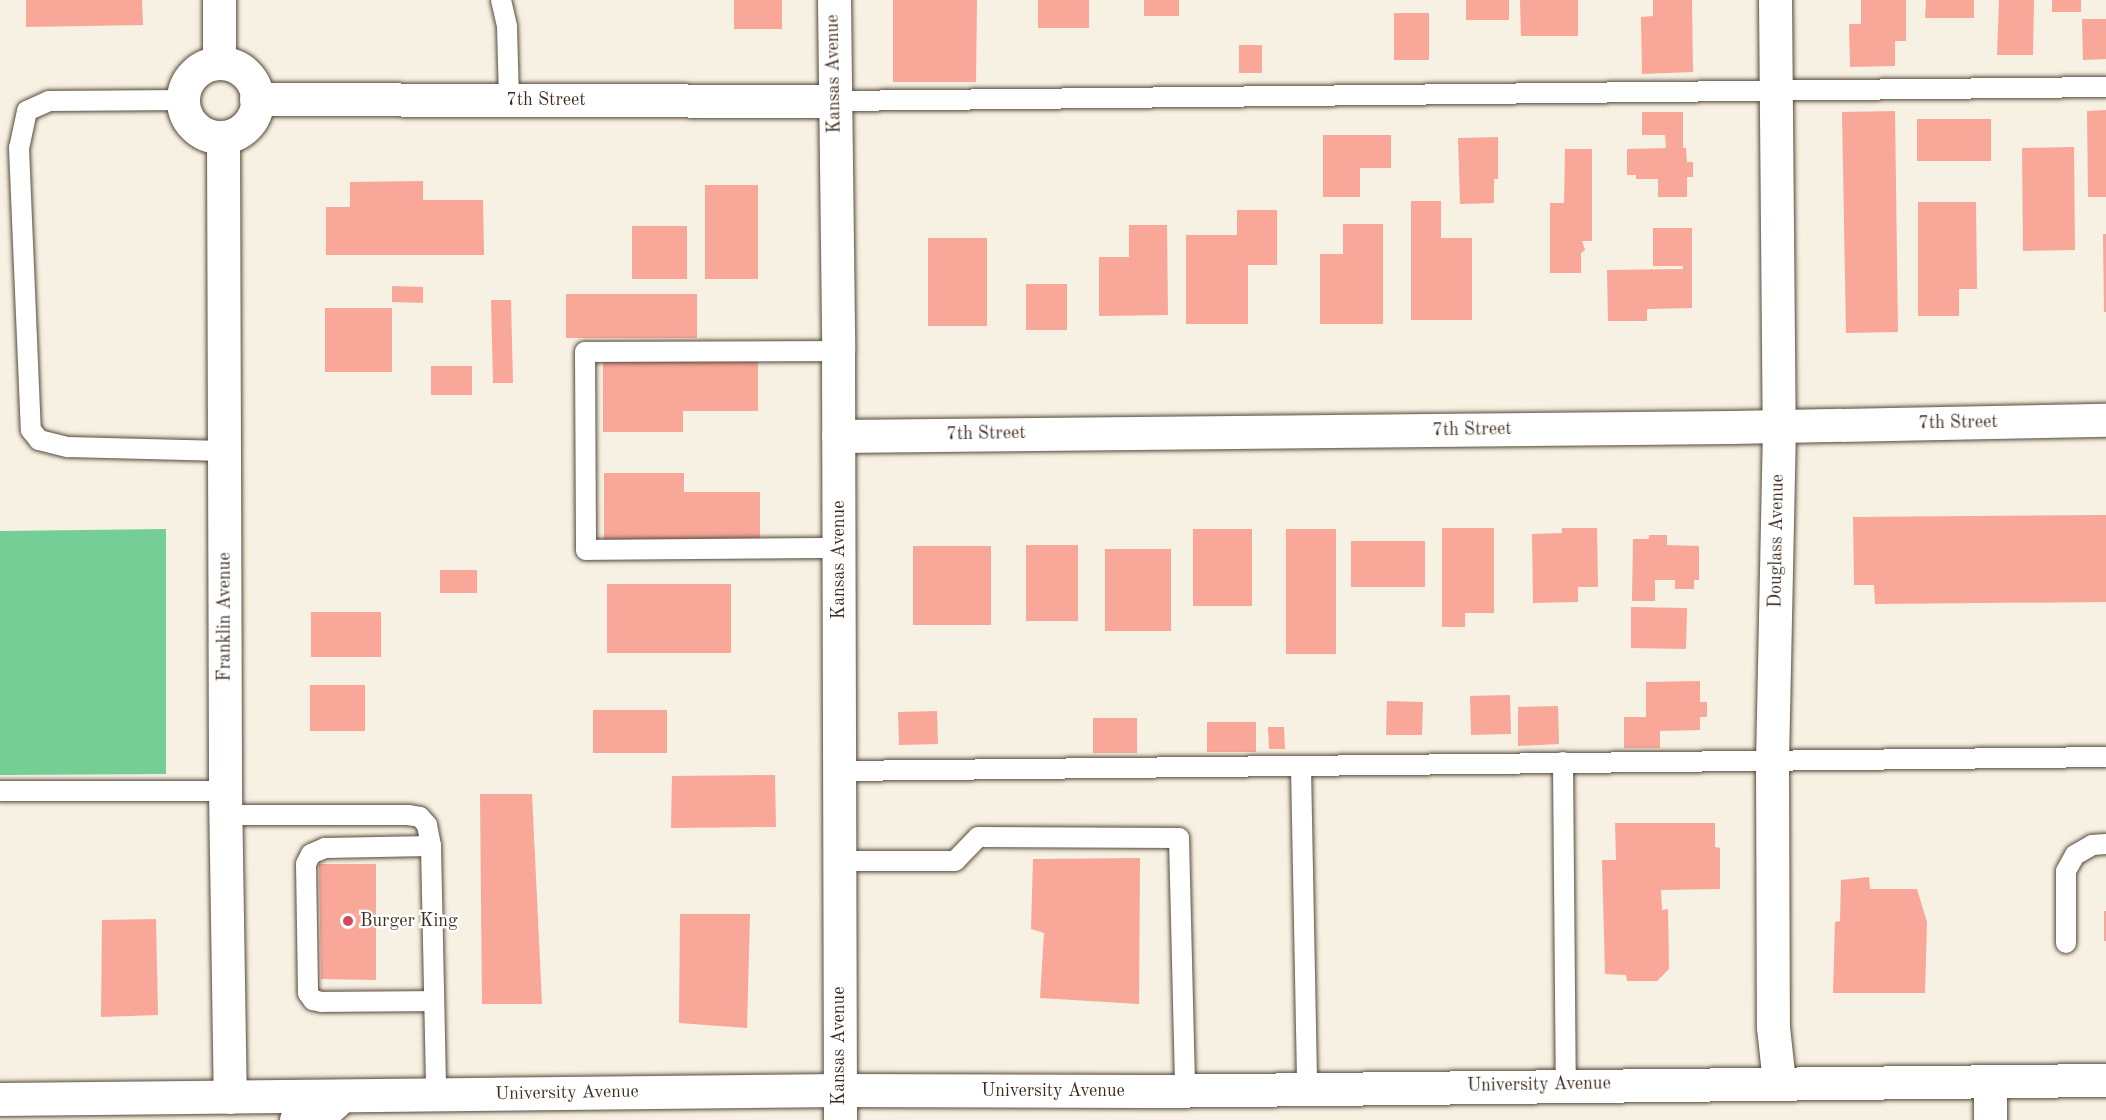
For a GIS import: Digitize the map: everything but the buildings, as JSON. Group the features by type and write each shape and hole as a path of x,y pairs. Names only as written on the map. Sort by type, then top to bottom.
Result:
{"street":[{"path":"219,0 219,63"},
{"name":"Kansas Avenue","path":"834,0 838,351 840,1105"},
{"name":"Douglass Avenue","path":"1775,0 1774,91 1779,427 1772,760 1773,1027 1779,1082"},
{"path":"219,63 234,66 245,72 252,82 256,99 253,117 245,127 235,134 223,136 210,136 190,122 183,100 190,77 200,69 219,63"},
{"name":"7th Street","path":"256,99 835,101"},
{"name":"Franklin Avenue","path":"223,136 226,803 230,1097"},
{"name":"7th Street","path":"838,436 1779,427 2106,420"},
{"name":"University Avenue","path":"0,1099 436,1094 840,1105 1185,1090 2106,1080"},
{"path":"1990,1081 1990,1120"},
{"path":"296,1120 322,1114 343,1095"}],"lane":[{"path":"501,0 507,27 509,100"},
{"path":"835,101 2106,87"},
{"path":"183,100 49,101 27,111 19,148 31,430 39,440 68,447 224,451"},
{"path":"838,351 585,352 585,375 586,550 839,548"},
{"path":"839,771 2106,757"},
{"path":"1563,762 1566,1085"},
{"path":"1301,766 1307,1089"},
{"path":"0,791 408,814 420,817 427,825 431,846 436,1094"},
{"path":"839,861 955,861 978,837 1179,838 1185,1090"},
{"path":"2066,943 2066,871 2075,855 2092,845 2106,844"},
{"path":"431,846 325,848 311,854 306,864 306,876 308,993 313,1000 322,1002 433,1000"}],"green space":[{"path":"166,529 166,774 0,775 0,531"}],"place":[{"name":"Burger King","path":"348,921"}]}
